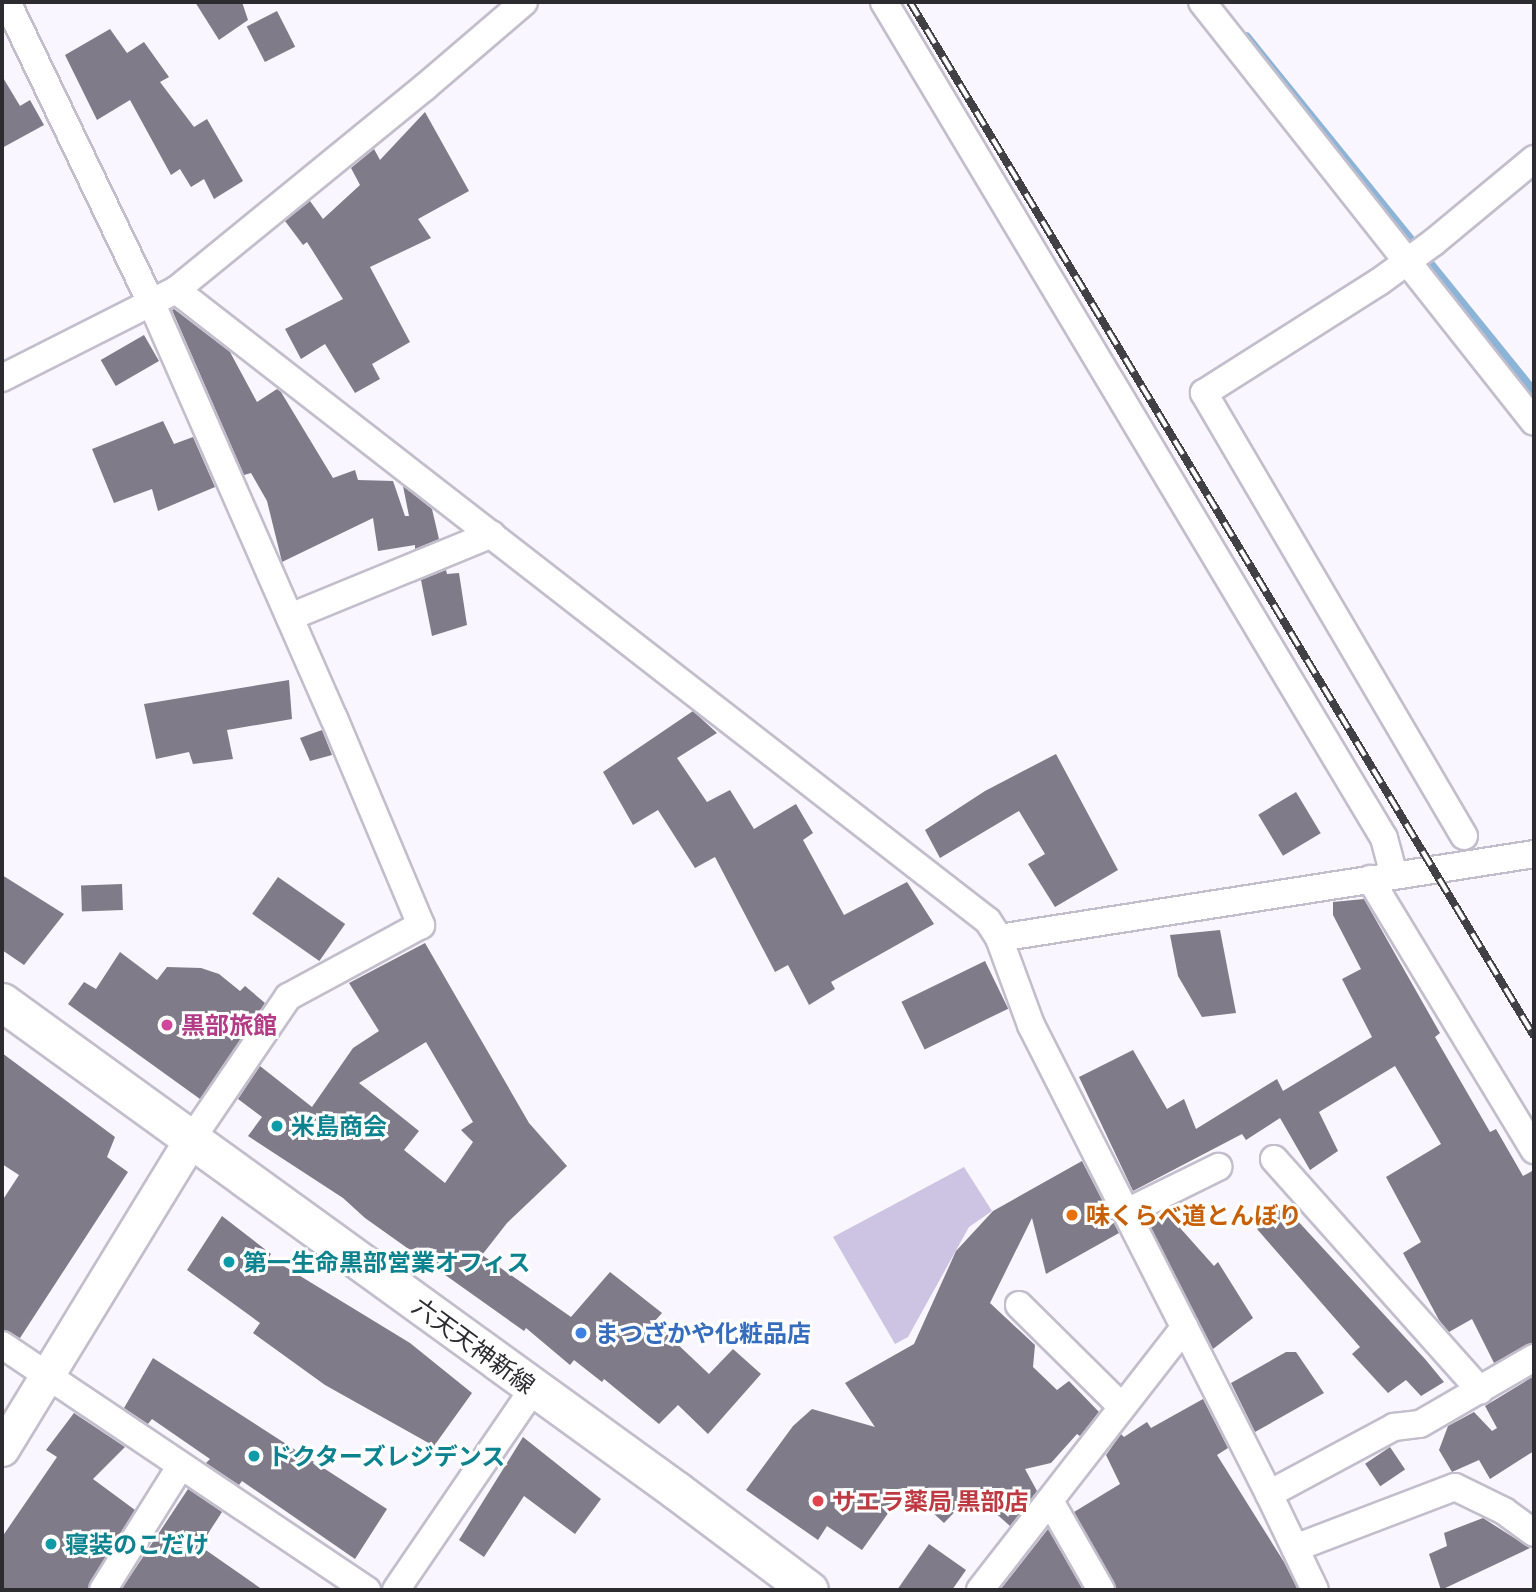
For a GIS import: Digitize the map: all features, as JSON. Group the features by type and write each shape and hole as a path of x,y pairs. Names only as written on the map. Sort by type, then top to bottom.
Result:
{"main road":[{"name":"六天天神新線","path":"2,1002 809,1590"}],"street":[{"path":"2,1449 190,1141 288,998 421,925 290,617 152,304 7,2"},
{"path":"2,378 176,290 425,88 524,2"},
{"path":"884,2 1384,838 1382,877 1534,1150"},
{"path":"1202,2 1534,422"},
{"path":"1464,836 1204,393 1407,262 1534,159"},
{"path":"176,290 988,921 999,938 1031,1025 1185,1326 1315,1590"},
{"path":"290,617 492,534"},
{"path":"999,938 1534,853"},
{"path":"1275,1159 1480,1390"},
{"path":"1126,1212 1218,1167"},
{"path":"1019,1305 1122,1407"},
{"path":"980,1590 1185,1326"},
{"path":"2,1345 367,1590"},
{"path":"1269,1494 1394,1427 1420,1423 1534,1357"},
{"path":"396,1590 534,1388"},
{"path":"103,1590 180,1467"},
{"path":"1295,1548 1455,1487 1504,1511 1534,1532"},
{"path":"1049,1501 1101,1590"}],"shaded area":[{"path":"964,1167 992,1211 969,1227 908,1337 895,1344 833,1237"}],"building":[{"path":"195,2 242,2 248,20 219,40"},
{"path":"277,11 295,47 265,62 247,26"},
{"path":"110,29 127,53 144,42 169,77 160,82 194,127 207,119 243,181 214,199 204,179 191,187 180,169 171,175 130,100 97,120 65,55"},
{"path":"2,76 20,106 30,100 44,125 2,148"},
{"path":"425,112 469,191 418,219 431,238 370,267 410,342 372,364 380,379 355,393 325,344 301,359 285,329 343,299 307,242 303,245 285,221 310,201 323,219 360,185 351,168 374,149 380,160"},
{"path":"172,310 230,352 257,402 277,389 281,392 333,478 355,470 358,480 393,481 405,516 409,516 403,486 432,509 439,539 415,549 415,545 378,551 373,518 282,562 267,501 251,473 244,475"},
{"path":"144,335 159,361 116,386 101,360"},
{"path":"163,421 174,444 193,437 215,487 158,511 152,489 114,503 92,449"},
{"path":"446,570 447,574 459,573 467,625 432,636 421,580"},
{"path":"289,680 292,719 227,730 233,759 193,764 189,752 156,759 144,704"},
{"path":"693,711 717,733 677,758 707,802 730,790 754,829 796,804 813,833 803,840 844,915 907,882 934,924 831,982 835,989 809,1005 788,965 775,972 715,857 695,868 658,810 633,825 603,772"},
{"path":"322,730 332,755 310,761 300,738"},
{"path":"1056,754 1118,870 1055,907 1028,864 1045,854 1019,811 940,858 925,830 985,791"},
{"path":"1296,792 1321,833 1283,856 1258,815"},
{"path":"2,875 64,914 24,965 2,950"},
{"path":"278,877 345,924 319,961 252,914"},
{"path":"122,884 123,910 82,911 81,885"},
{"path":"1364,899 1440,1033 1435,1037 1490,1132 1496,1129 1523,1176 1534,1170 1534,1342 1494,1363 1472,1319 1449,1332 1439,1320 1403,1253 1421,1242 1386,1177 1441,1144 1395,1066 1319,1112 1338,1151 1310,1170 1280,1118 1246,1140 1242,1134 1133,1191 1079,1077 1133,1050 1167,1109 1184,1099 1196,1129 1277,1079 1283,1091 1372,1037 1342,979 1361,969 1333,915 1333,902"},
{"path":"1220,930 1236,1013 1202,1017 1178,976 1170,935"},
{"path":"425,943 529,1123 567,1166 507,1223 482,1255 571,1317 610,1272 662,1313 654,1322 709,1374 733,1349 761,1374 708,1434 678,1405 659,1424 604,1379 602,1382 574,1360 570,1365 526,1328 524,1331 365,1218 343,1198 248,1136 262,1117 238,1099 260,1066 312,1107 353,1048 379,1031 349,983","holes":["426,1042 473,1122 461,1130 473,1142 445,1183 404,1150 419,1131 359,1083"]},
{"path":"120,952 157,980 167,967 201,968 219,974 240,991 245,986 265,1003 200,1099 68,1004 84,982 96,989"},
{"path":"985,961 1008,1009 925,1049 901,1002"},
{"path":"2,1053 115,1137 107,1157 128,1172 20,1338 2,1329 2,1201 19,1175 2,1164"},
{"path":"1082,1161 1119,1233 1046,1274 1032,1218 990,1303 1035,1345 1033,1367 1057,1390 1069,1381 1099,1412 1080,1436 1077,1434 1051,1463 1025,1469 1037,1491 1010,1526 973,1493 944,1523 906,1488 862,1550 827,1526 818,1540 746,1490 793,1426 812,1409 875,1427 845,1383 914,1344 956,1251 993,1211"},
{"path":"1284,1206 1444,1382 1421,1396 1406,1380 1388,1393 1352,1354 1360,1347 1257,1229"},
{"path":"1165,1211 1214,1266 1218,1262 1253,1318 1213,1349 1147,1220"},
{"path":"222,1216 271,1254 269,1257 410,1343 472,1393 434,1446 325,1385 253,1333 260,1323 187,1270"},
{"path":"1286,1352 1296,1352 1324,1393 1255,1432 1231,1383"},
{"name":"ドクターズレジデンス","path":"153,1358 387,1509 355,1559 242,1481 239,1485 206,1463 210,1459 152,1419 148,1424 124,1408"},
{"path":"1534,1376 1534,1451 1490,1479 1479,1460 1452,1472 1439,1450 1448,1426 1474,1412 1492,1431 1497,1428 1485,1406"},
{"path":"1203,1399 1228,1448 1217,1455 1284,1562 1298,1590 1117,1590 1074,1512 1120,1484 1106,1455 1121,1434 1124,1437 1147,1422 1151,1428"},
{"path":"74,1413 125,1447 93,1479 135,1510 87,1590 2,1590 2,1537 57,1457 46,1450"},
{"path":"523,1437 601,1499 575,1534 524,1496 484,1557 459,1540"},
{"path":"1390,1447 1405,1469 1380,1486 1365,1464"},
{"path":"188,1489 222,1512 200,1546 263,1590 121,1590"},
{"path":"1483,1518 1530,1548 1441,1590 1429,1554 1447,1546 1444,1533"},
{"path":"1048,1529 1083,1590 1000,1590"},
{"path":"929,1544 966,1570 952,1590 897,1590"}],"waterway":[{"path":"1246,37 1534,393"}],"railway":[{"path":"910,2 1534,1036"}],"place":[{"name":"黒部旅館","path":"167,1025"},
{"name":"米島商会","path":"277,1126"},
{"name":"味くらべ道とんぼり","path":"1072,1215"},
{"name":"第一生命黒部営業オフィス","path":"229,1262"},
{"name":"まつざかや化粧品店","path":"581,1333"},
{"name":"ドクターズレジデンス","path":"254,1456"},
{"name":"サエラ薬局 黒部店","path":"818,1501"},
{"name":"寝装のこだけ","path":"51,1544"}]}
